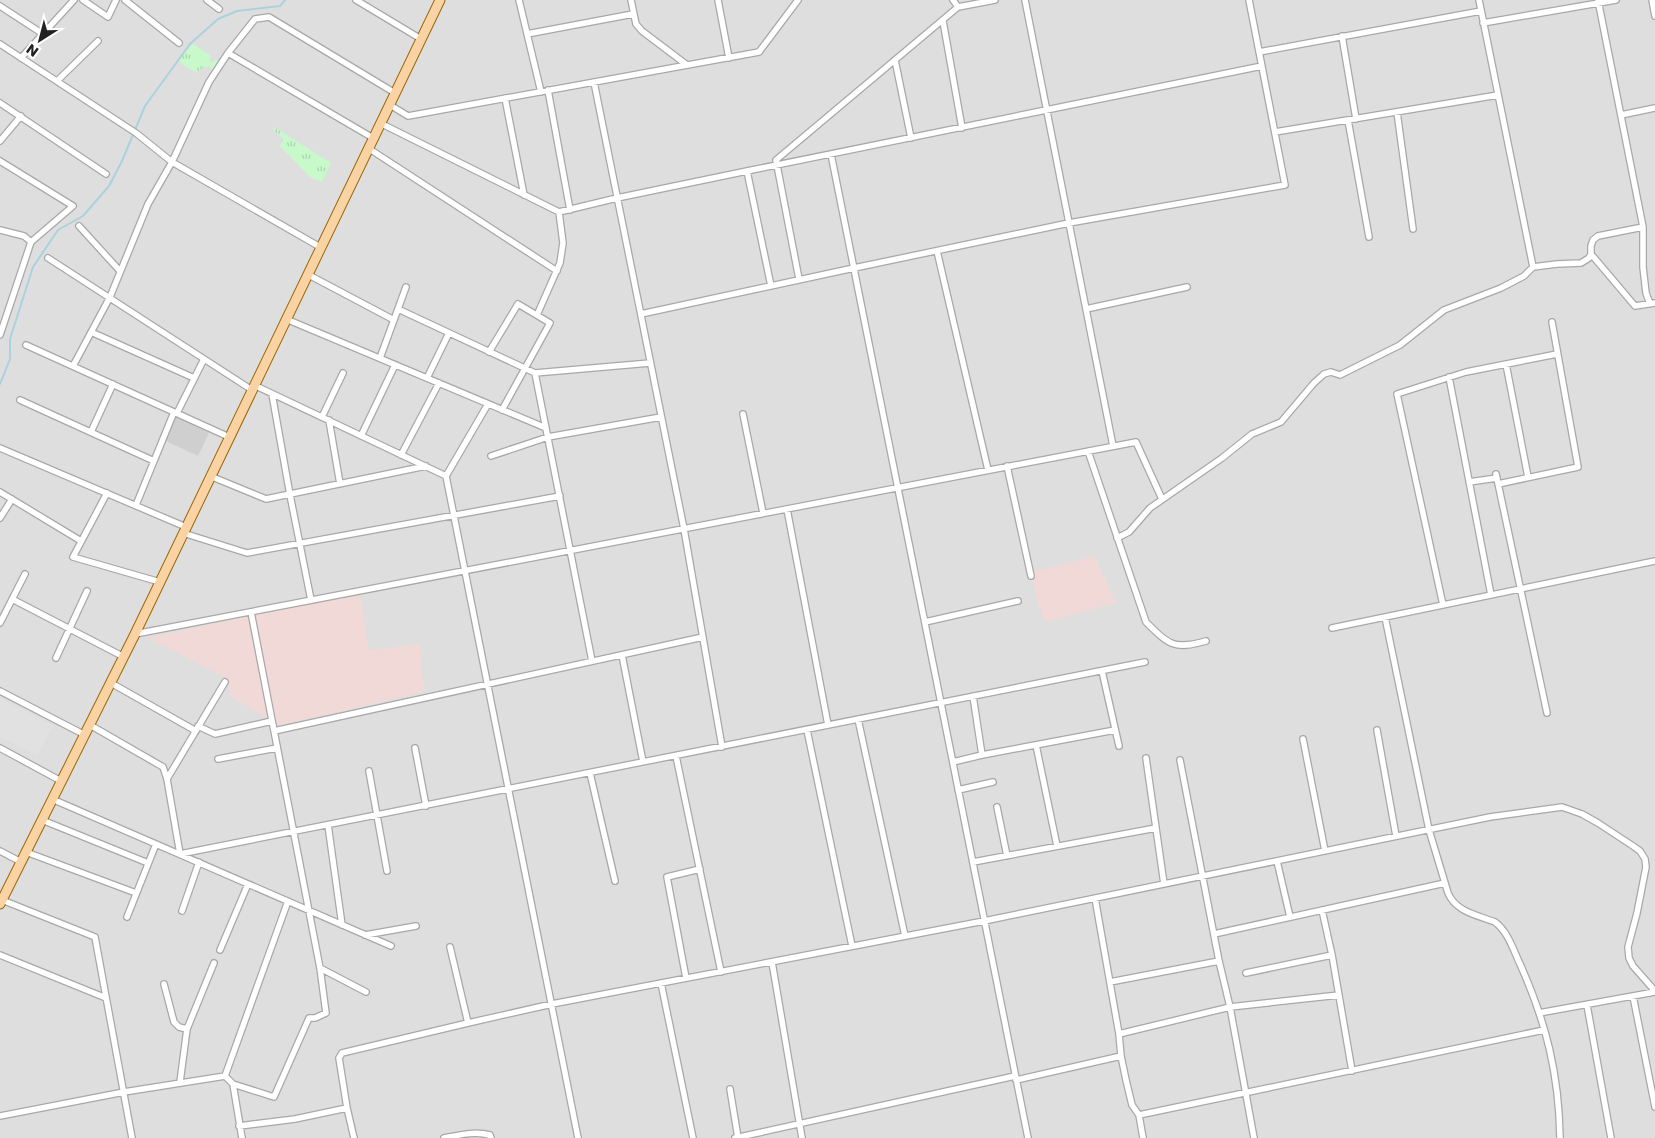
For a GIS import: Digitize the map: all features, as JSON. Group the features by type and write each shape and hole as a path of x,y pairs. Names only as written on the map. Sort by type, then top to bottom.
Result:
{"main road":[{"path":"1,902 124,657 440,0"}],"street":[{"path":"21,58 74,0"},
{"path":"83,0 108,17 116,0"},
{"path":"207,0 219,9"},
{"path":"356,0 421,39"},
{"path":"519,0 527,34 545,91 570,210"},
{"path":"631,0 636,24 642,31 687,65"},
{"path":"718,0 729,58"},
{"path":"390,105 408,116 759,52 798,0"},
{"path":"953,0 958,7"},
{"path":"799,280 776,160 958,7 995,0"},
{"path":"1025,0 1113,446"},
{"path":"640,314 1069,223 1285,185 1249,0"},
{"path":"1478,0 1533,267"},
{"path":"1483,23 1616,0"},
{"path":"1652,0 1655,16"},
{"path":"128,1 179,43"},
{"path":"1591,254 1636,306 1652,303 1646,293 1643,267 1643,227 1598,2"},
{"path":"0,6 43,34"},
{"path":"1259,52 1481,12"},
{"path":"527,34 633,14"},
{"path":"73,366 110,297 148,204 172,162 209,82 228,53 255,19 268,17 395,93"},
{"path":"942,21 962,128"},
{"path":"1342,36 1356,119"},
{"path":"57,81 98,41"},
{"path":"0,44 135,132 172,162 320,248"},
{"path":"228,53 373,138"},
{"path":"895,60 911,138"},
{"path":"380,123 559,212 747,171 1262,66"},
{"path":"594,82 684,529 722,746"},
{"path":"1275,132 1498,95"},
{"path":"505,98 524,195"},
{"path":"0,103 106,174"},
{"path":"1621,115 1655,108"},
{"path":"1396,112 1413,229"},
{"path":"0,141 21,116"},
{"path":"1348,120 1369,237"},
{"path":"368,148 557,271"},
{"path":"831,154 1016,1078 1025,1138"},
{"path":"0,161 74,206 30,242 3,317 0,335"},
{"path":"747,171 771,286"},
{"path":"537,315 560,263 563,243 559,212"},
{"path":"79,226 120,271"},
{"path":"1118,538 1129,532 1150,508 1222,458 1252,434 1281,422 1324,374 1331,372 1340,375 1400,345 1444,310 1501,288 1524,276 1533,267 1581,263 1589,258 1591,246 1598,236 1643,227"},
{"path":"0,230 24,236 30,242"},
{"path":"937,251 988,470"},
{"path":"48,258 204,359 253,388 272,394 446,476"},
{"path":"307,274 394,320"},
{"path":"380,358 406,287"},
{"path":"1086,309 1187,287"},
{"path":"489,352 518,304 550,323 502,410"},
{"path":"398,309 535,373 650,363"},
{"path":"286,319 546,428"},
{"path":"1470,482 1497,478 1528,478 1578,467 1552,322"},
{"path":"91,332 194,378"},
{"path":"427,378 448,333"},
{"path":"26,345 229,437"},
{"path":"1443,605 1397,394 1466,372 1557,354"},
{"path":"136,506 175,413 204,359"},
{"path":"1506,364 1528,478"},
{"path":"361,436 395,365"},
{"path":"322,417 343,373"},
{"path":"535,373 592,661"},
{"path":"1449,377 1491,595"},
{"path":"401,455 439,383"},
{"path":"91,432 113,384"},
{"path":"272,394 311,600"},
{"path":"20,400 154,461"},
{"path":"488,404 446,476 578,1138"},
{"path":"743,414 763,513"},
{"path":"491,456 548,437 661,417"},
{"path":"329,420 340,484"},
{"path":"135,634 1136,442 1162,499"},
{"path":"0,448 107,493 185,530 247,553 560,496"},
{"path":"1088,451 1146,622 1161,638 1174,645 1189,646 1206,641"},
{"path":"210,476 266,499 426,466"},
{"path":"1007,466 1031,576"},
{"path":"1497,478 1547,712"},
{"path":"0,492 81,541"},
{"path":"107,493 73,557 160,582"},
{"path":"0,518 12,499"},
{"path":"787,509 828,725"},
{"path":"1332,628 1655,561"},
{"path":"0,623 24,574"},
{"path":"56,658 87,591"},
{"path":"12,599 124,657"},
{"path":"925,622 1018,601"},
{"path":"225,1076 233,1084 274,1097 309,1018 321,1016 326,1012 320,968 251,612"},
{"path":"1385,617 1429,830 1445,884 1451,901 1458,908 1495,922 1503,929 1535,999 1551,1052 1558,1094 1560,1138"},
{"path":"274,731 703,638"},
{"path":"622,655 643,762"},
{"path":"180,854 1145,662"},
{"path":"1102,671 1119,746"},
{"path":"167,779 225,682"},
{"path":"111,683 197,728 215,734 272,721"},
{"path":"0,691 85,735"},
{"path":"973,696 982,755"},
{"path":"858,720 904,936"},
{"path":"90,725 163,767 167,779 180,854"},
{"path":"807,730 852,946"},
{"path":"953,762 1115,730"},
{"path":"1377,730 1396,836"},
{"path":"1303,739 1325,851"},
{"path":"1036,745 1057,846"},
{"path":"0,748 61,781"},
{"path":"218,759 277,748"},
{"path":"415,748 426,806"},
{"path":"676,756 721,972"},
{"path":"1146,758 1164,884"},
{"path":"1180,760 1230,1007 1254,1138"},
{"path":"369,771 387,871"},
{"path":"590,773 615,881"},
{"path":"958,790 993,782"},
{"path":"52,799 391,946"},
{"path":"354,1138 339,1058 342,1053 552,1004 984,921 1490,817 1562,807 1582,814 1598,823 1640,851 1645,859 1646,866 1638,912 1628,947 1629,958 1633,966 1655,991 1539,1013"},
{"path":"997,808 1007,856"},
{"path":"42,820 148,863"},
{"path":"328,825 342,925"},
{"path":"973,862 1156,828"},
{"path":"127,917 156,844"},
{"path":"0,851 21,862"},
{"path":"26,852 136,893"},
{"path":"1277,861 1290,917"},
{"path":"182,912 199,862"},
{"path":"686,978 667,877 700,869"},
{"path":"220,950 248,884"},
{"path":"1214,934 1445,884"},
{"path":"1095,898 1122,1056 1132,1105 1139,1116 1143,1138"},
{"path":"225,1076 288,901"},
{"path":"1,902 94,937 132,1138"},
{"path":"1322,910 1332,955 1352,1071"},
{"path":"365,935 416,926"},
{"path":"450,947 468,1023"},
{"path":"0,955 106,998"},
{"path":"1246,973 1332,955"},
{"path":"1110,982 1219,960"},
{"path":"772,962 802,1138"},
{"path":"180,1082 187,1029 214,963"},
{"path":"320,968 366,992"},
{"path":"661,983 693,1138"},
{"path":"164,984 174,1022 179,1027 187,1029"},
{"path":"1119,1034 1230,1007 1339,995"},
{"path":"1633,996 1655,1107"},
{"path":"1587,1004 1611,1138"},
{"path":"1139,1116 1544,1030"},
{"path":"730,1089 737,1138 1122,1056"},
{"path":"0,1116 180,1082 225,1076"},
{"path":"233,1084 242,1138"},
{"path":"239,1126 295,1120 347,1108"},
{"path":"444,1138 482,1133 490,1135 490,1138"}],"shaded area":[{"path":"0,0 1655,0 1655,1138 0,1138"},
{"path":"175,416 209,433 198,456 164,440"},
{"path":"1094,556 1116,603 1044,622 1030,573"},
{"path":"359,591 369,650 420,644 424,692 280,725 231,697 228,679 148,638"},
{"path":"0,698 53,725 38,756 0,737"}],"green space":[{"path":"193,44 211,56 209,60 213,63 215,60 218,61 216,73 208,66 206,68 203,66 199,73 186,67 178,60"},
{"path":"274,127 331,163 322,182 310,177 280,146 284,139 273,130"}],"waterway":[{"path":"0,384 10,359 10,339 33,267 58,230 83,216 109,186 122,161 145,106 190,44 218,19 237,11 280,6 285,0"}]}
